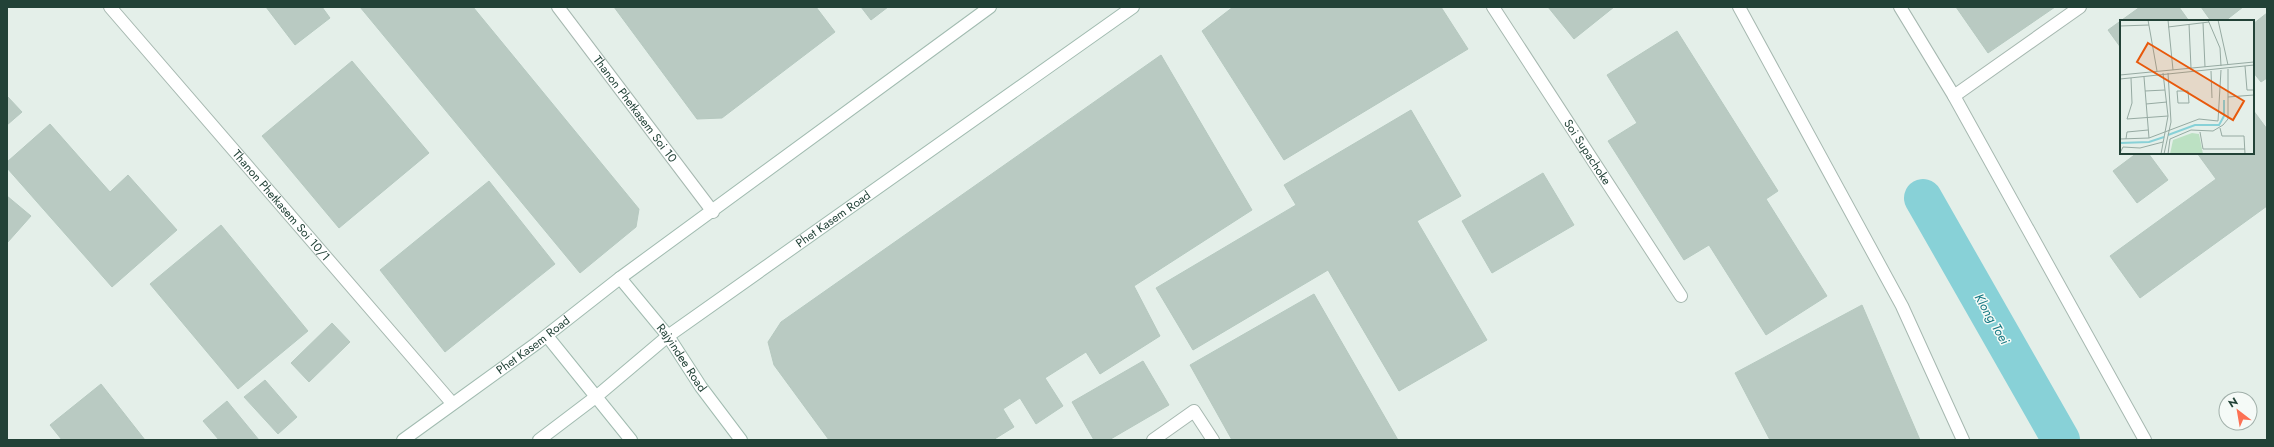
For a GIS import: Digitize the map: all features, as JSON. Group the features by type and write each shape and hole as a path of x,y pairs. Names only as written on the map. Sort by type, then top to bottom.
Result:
{"street":[{"name":"Thanon Phetkasem Soi 10/1","path":"110,7 452,404"},
{"name":"Thanon Phetkasem Soi 10","path":"558,7 712,212"},
{"name":"Phet Kasem Road","path":"403,440 547,336 620,278 990,7"},
{"name":"Phet Kasem Road","path":"539,440 597,396 668,336 1133,7"},
{"name":"Soi Supachoke","path":"1493,7 1682,296"},
{"path":"1740,7 1902,306 1963,440"},
{"path":"1900,7 1954,96 2145,440"},
{"path":"1954,96 2080,7"},
{"name":"Rajyindee Road","path":"620,278 668,336 701,387 742,440"},
{"path":"547,336 631,440"},
{"path":"1153,440 1194,411 1213,440"}],"building":[{"path":"266,7 322,7 330,18 295,45"},
{"path":"360,7 473,7 639,209 636,227 580,273"},
{"path":"614,7 816,7 835,32 722,118 697,119"},
{"path":"861,7 888,7 871,20"},
{"path":"1233,7 1441,7 1468,49 1284,160 1202,31"},
{"path":"1548,7 1614,7 1574,39"},
{"path":"1956,7 2055,7 1988,53"},
{"path":"2140,7 2179,7 2188,20 2122,20"},
{"path":"2201,7 2243,7 2226,20 2210,20"},
{"path":"2267,13 2267,78 2261,82 2254,73 2254,23"},
{"path":"2120,21 2120,47 2108,30"},
{"path":"1677,31 1778,191 1766,199 1827,296 1766,335 1709,245 1684,260 1608,141 1637,123 1607,75"},
{"path":"1161,55 1252,210 1134,286 1160,336 1100,374 1086,352 1045,378 1063,406 1036,424 1020,398 1003,409 1014,427 993,440 829,440 774,365 768,342 781,322"},
{"path":"352,61 429,153 339,228 262,136"},
{"path":"7,96 22,112 7,125"},
{"path":"1411,110 1461,196 1417,221 1487,340 1399,391 1328,270 1193,350 1156,288 1296,205 1284,185"},
{"path":"2254,111 2267,129 2267,206 2140,298 2110,256 2216,179 2198,154 2254,154"},
{"path":"50,124 110,192 128,175 177,230 112,287 7,168 7,162"},
{"path":"2136,154 2149,154 2168,180 2137,203 2113,171"},
{"path":"1543,173 1574,225 1492,273 1462,221"},
{"path":"489,181 555,264 445,352 380,270"},
{"path":"7,196 31,216 7,243"},
{"path":"221,225 308,331 238,389 150,284"},
{"path":"1314,294 1398,440 1232,440 1190,365"},
{"path":"1862,305 1920,440 1770,440 1735,373"},
{"path":"332,323 350,342 309,382 291,363"},
{"path":"1143,361 1169,405 1109,440 1094,440 1072,402"},
{"path":"265,380 297,417 278,434 244,397"},
{"path":"101,384 145,440 62,440 50,425"},
{"path":"227,401 259,440 219,440 203,421"}],"waterway":[{"name":"Klong Toei","path":"1923,198 2061,440"}]}
